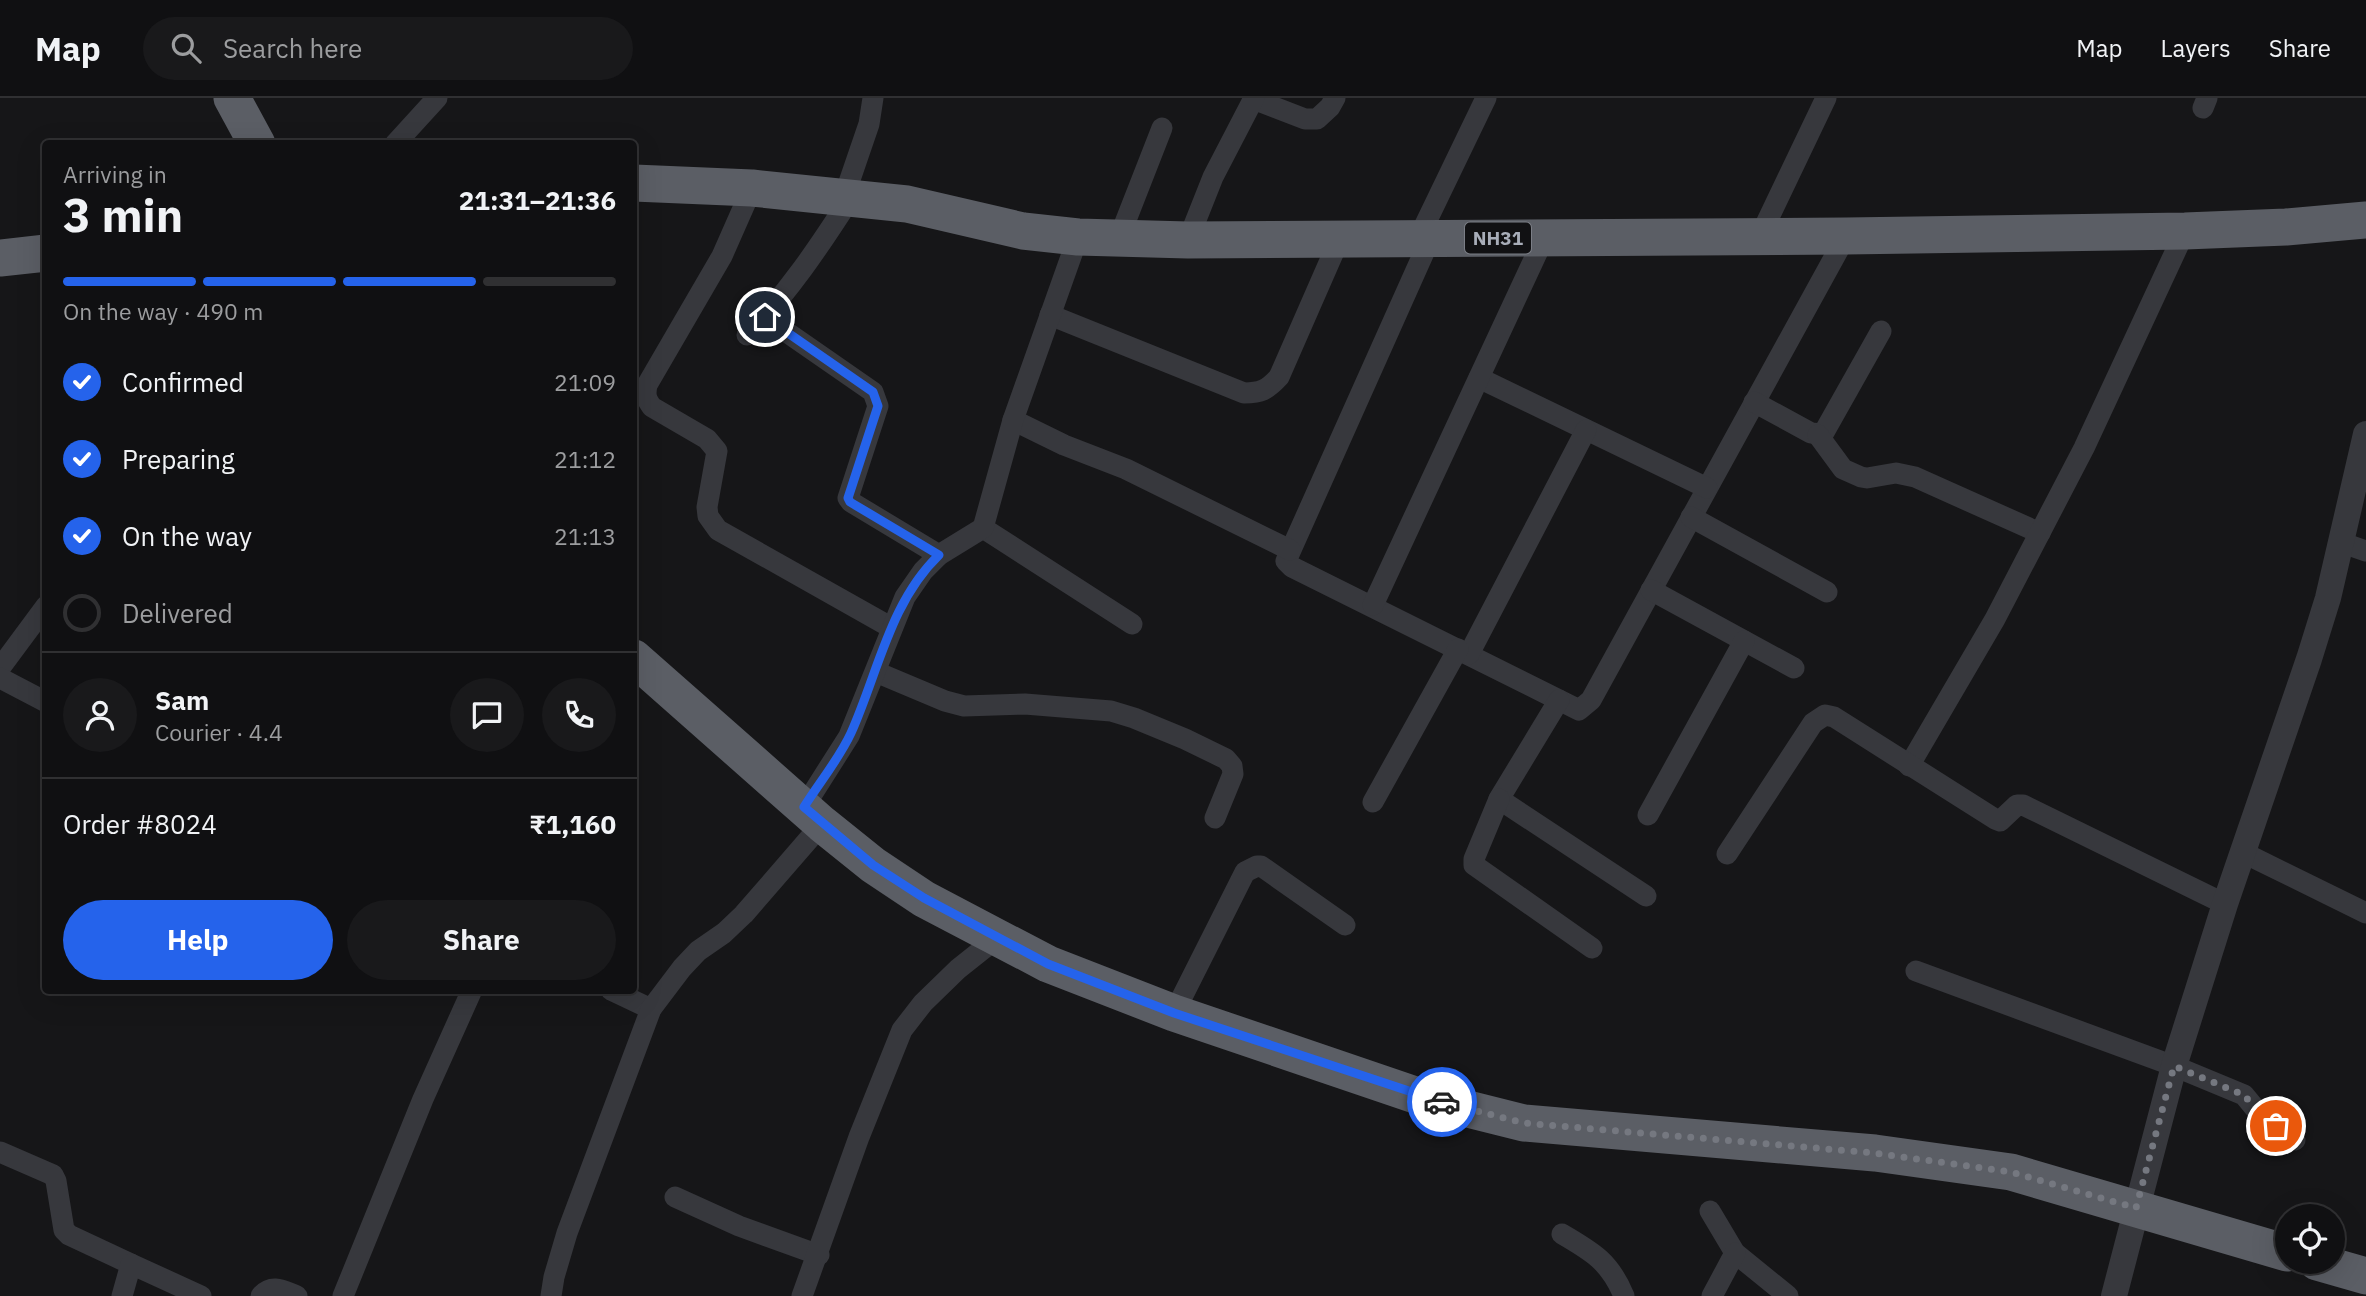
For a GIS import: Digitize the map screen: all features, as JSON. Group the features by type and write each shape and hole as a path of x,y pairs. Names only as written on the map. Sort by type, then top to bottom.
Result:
{"highway":[{"path":"232,98 255,140"},
{"name":"NH31","path":"637,183 752,188 907,204 1023,231 1079,237 1188,240 2185,231 2364,215"},
{"path":"0,258 42,253"},
{"path":"637,661 873,865 904,885 1048,964 1174,1013 1424,1098 1524,1123 1874,1153 2011,1172 2275,1249"},
{"path":"2345,1270 2366,1276"}],"street":[{"path":"399,140 437,98"},
{"path":"747,335 765,317 813,256 847,197 869,124 873,98"},
{"path":"1188,240 1213,177 1253,99 1305,119 1317,119 1335,98"},
{"path":"1486,98 1286,561 1292,567 1373,605 1579,710 1591,700 1846,236"},
{"path":"1760,236 1826,98"},
{"path":"1119,238 1162,128"},
{"path":"752,188 722,256 647,385 645,394 652,407 714,445 717,451 707,508 708,516 718,530 892,628"},
{"path":"1909,766 1995,620 2084,448 2185,231"},
{"path":"551,1296 567,1233 651,1009 698,951 724,933 744,914 813,815 849,736 905,597 923,571 939,555 983,528 1013,420 1079,237"},
{"path":"1373,605 1545,238"},
{"path":"1050,316 1244,393 1260,393 1279,377 1339,240"},
{"path":"765,317 873,392 878,406 848,498 850,502 939,555"},
{"path":"1818,435 1830,425 1881,331"},
{"path":"1479,378 1707,488"},
{"path":"1755,402 1818,435 1843,469 1867,478 1896,472 1915,477 2040,533"},
{"path":"1013,420 1126,469 1290,550"},
{"path":"1373,802 1464,651 1586,430"},
{"path":"2114,1296 2174,1066 2242,852 2328,598 2366,434"},
{"path":"1691,517 1827,592"},
{"path":"983,528 1132,624"},
{"path":"2340,542 2366,551"},
{"path":"1651,590 1794,668"},
{"path":"0,668 42,611"},
{"path":"1648,815 1744,641"},
{"path":"876,672 945,701 964,706 1025,704 1081,708 1111,711 1147,723 1226,759 1232,766 1233,774 1215,818"},
{"path":"0,678 42,700"},
{"path":"1559,700 1499,799 1474,859 1474,865 1592,948"},
{"path":"1727,854 1813,723 1825,715 1834,717 1995,819 2000,821 2015,806 2023,805 2225,904"},
{"path":"1499,799 1646,896"},
{"path":"2242,852 2366,913"},
{"path":"1174,1013 1245,872 1251,868 1261,866 1345,925"},
{"path":"802,1296 859,1137 902,1030 923,1003 958,969 998,938"},
{"path":"1916,971 2174,1066 2244,1095 2258,1112 2295,1140"},
{"path":"343,1296 470,994"},
{"path":"619,994 651,1009"},
{"path":"0,1152 53,1175 64,1230 69,1236 201,1296"},
{"path":"675,1197 739,1226 818,1255"},
{"path":"1710,1211 1735,1253 1788,1296"},
{"path":"1562,1234 1604,1261 1617,1278 1624,1296"},
{"path":"1712,1296 1735,1253"},
{"path":"122,1296 131,1264"},
{"path":"261,1296 265,1291 276,1288 297,1296"}],"way so far":[{"path":"1442,1102 1524,1123 1939,1161 2011,1172 2136,1208 2174,1066 2244,1095 2258,1112 2276,1126"}],"route":[{"path":"765,317 873,392 878,406 848,498 850,502 939,555 923,571 905,597 849,736 804,807 873,865 924,898 1048,964 1174,1013 1442,1102"}]}
